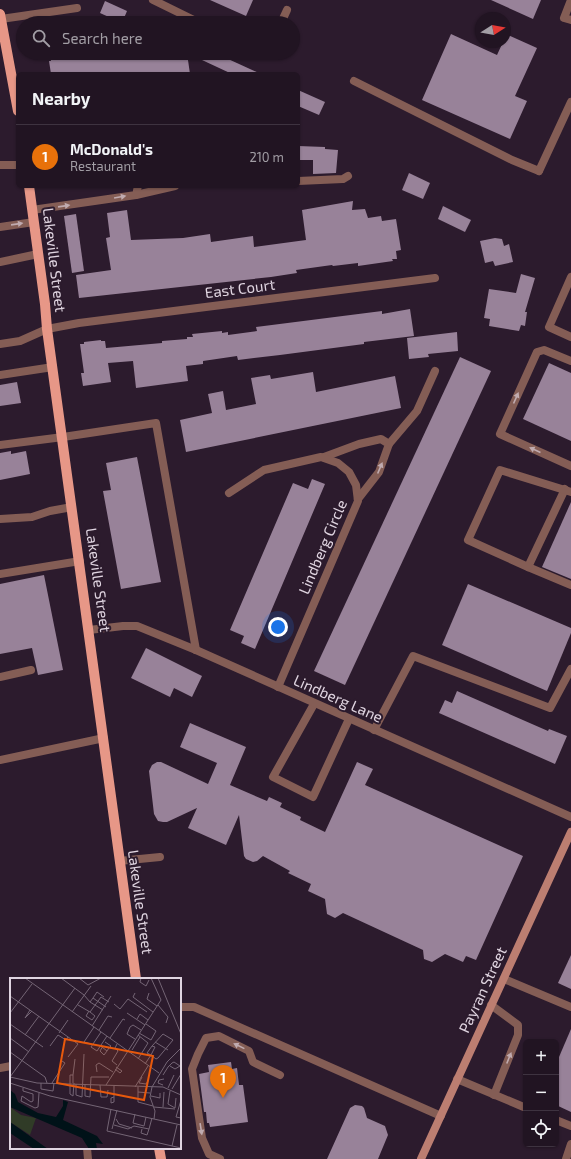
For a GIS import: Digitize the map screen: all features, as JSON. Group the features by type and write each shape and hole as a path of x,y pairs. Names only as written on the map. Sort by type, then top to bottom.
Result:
{"main road":[{"path":"0,17 16,101"},
{"name":"Lakeville Street","path":"29,188 136,978"},
{"name":"Payran Street","path":"421,1159 571,832"},
{"path":"159,1149 161,1159"}],"street":[{"path":"153,0 186,16"},
{"path":"571,0 564,18 571,20"},
{"path":"0,17 77,8"},
{"path":"284,16 287,10"},
{"path":"354,81 512,160 539,171 571,102"},
{"path":"0,165 16,164"},
{"path":"300,180 343,178 348,176"},
{"path":"136,195 138,188"},
{"path":"32,210 136,195 166,188"},
{"path":"0,227 34,222"},
{"path":"0,262 38,254"},
{"path":"571,277 549,326 571,337"},
{"name":"East Court","path":"0,344 20,341 48,329 95,321 436,278"},
{"path":"571,361 544,350 537,352 500,434 571,466"},
{"path":"0,375 53,367"},
{"path":"358,499 379,472 389,444 417,412 435,371"},
{"path":"0,445 156,422 196,650"},
{"path":"229,493 264,470 321,457 324,458 359,444 381,439 389,444"},
{"name":"Lindberg Circle","path":"278,687 358,499 356,485 349,472 338,463 324,458"},
{"path":"528,567 568,491 500,470 468,540 528,567 571,585"},
{"path":"0,519 32,517 72,507"},
{"path":"0,574 80,561"},
{"name":"Lindberg Lane","path":"90,630 137,626 196,650 314,704 571,817"},
{"path":"374,730 413,656 550,708 571,669"},
{"path":"0,677 31,670"},
{"path":"314,704 274,777 313,797 349,719"},
{"path":"0,760 104,738"},
{"path":"119,861 160,857"},
{"path":"504,979 571,1007"},
{"path":"491,1006 518,1025 518,1035 494,1095"},
{"path":"181,1008 194,1007 441,1116"},
{"path":"220,1159 209,1154 202,1138 192,1069 206,1038 219,1036 249,1051 253,1062 280,1075"},
{"path":"0,1068 10,1066"},
{"path":"457,1079 523,1107"},
{"path":"559,1121 571,1126"},
{"path":"566,1159 571,1144"},
{"path":"87,1149 88,1159"}],"building":[{"path":"210,0 253,0 246,16"},
{"path":"491,0 541,0 533,19"},
{"path":"105,1 127,11 125,16 107,16 100,13"},
{"path":"451,34 475,45 475,48 482,48 497,55 500,48 511,48 511,36 537,48 515,96 527,101 510,139 422,100"},
{"path":"188,60 190,72 51,72 49,61"},
{"path":"202,60 230,60 257,72 228,72"},
{"path":"300,91 325,102 319,115 300,107"},
{"path":"300,146 325,147 325,149 338,150 336,173 313,174 313,160 300,160"},
{"path":"409,173 430,183 423,199 402,190"},
{"path":"353,201 352,210 365,209 368,218 381,216 382,221 396,219 401,250 396,251 397,259 392,259 393,261 358,266 358,263 296,270 297,273 271,277 79,298 76,275 111,270 106,238 110,237 107,213 127,210 131,240 183,238 210,234 211,242 253,236 254,247 306,240 302,210"},
{"path":"443,206 471,220 465,232 438,219"},
{"path":"76,214 84,271 72,273 64,216"},
{"path":"495,238 502,239 504,246 509,244 513,262 495,266 493,261 485,263 480,241"},
{"path":"521,274 535,278 525,312 527,312 525,326 521,325 519,331 489,326 490,319 484,318 489,289 516,293"},
{"path":"410,309 414,336 238,360 237,356 203,361 203,364 186,366 188,381 136,388 133,361 108,363 111,382 83,386 81,373 84,373 80,344 84,344 84,342 105,341 106,348 162,343 162,341 187,339 187,337 193,337 192,334 222,331 222,333 228,332 228,335 257,331 256,327 382,311 382,314"},
{"path":"457,332 458,351 428,354 429,357 409,359 407,338"},
{"path":"460,357 491,371 345,685 314,671"},
{"path":"549,363 571,373 571,441 523,419"},
{"path":"313,372 316,392 395,376 401,408 186,452 180,420 212,413 208,394 223,391 226,410 256,404 251,378 270,375 271,379"},
{"path":"17,382 21,403 0,406 0,385"},
{"path":"11,451 11,454 26,451 30,474 0,480 0,453"},
{"path":"137,457 161,582 121,589 103,491 111,490 106,463"},
{"path":"312,479 325,484 255,649 241,643 244,636 230,630 293,483 308,489"},
{"path":"571,502 571,579 542,567"},
{"path":"44,575 63,670 38,675 32,648 0,654 0,584"},
{"path":"468,584 571,628 571,633 547,691 442,645"},
{"path":"146,648 202,676 192,697 174,688 170,697 131,678"},
{"path":"457,691 548,731 549,729 567,736 555,764 439,713 445,700 452,703"},
{"path":"190,723 246,747 230,785 267,801 269,797 282,803 280,807 301,817 300,820 325,832 357,762 373,769 365,785 523,856 476,960 466,956 463,962 445,954 432,962 424,959 423,950 343,913 335,918 327,914 325,899 308,891 311,884 288,873 290,871 263,856 257,861 253,862 246,859 244,856 239,815 226,845 188,828 197,808 167,822 158,821 154,814 149,771 152,765 157,762 161,762 208,784 217,763 180,747"},
{"path":"571,955 571,989 558,983"},
{"path":"571,1029 571,1112 559,1106 559,1057"},
{"path":"231,1062 232,1069 237,1068 239,1085 243,1085 248,1122 210,1127 209,1123 207,1123 206,1112 204,1112 199,1074 209,1072 208,1065"},
{"path":"355,1105 362,1106 364,1108 367,1118 385,1126 388,1135 378,1159 327,1159 350,1108"}],"place":[{"name":"McDonald's","path":"223,1098"}]}
